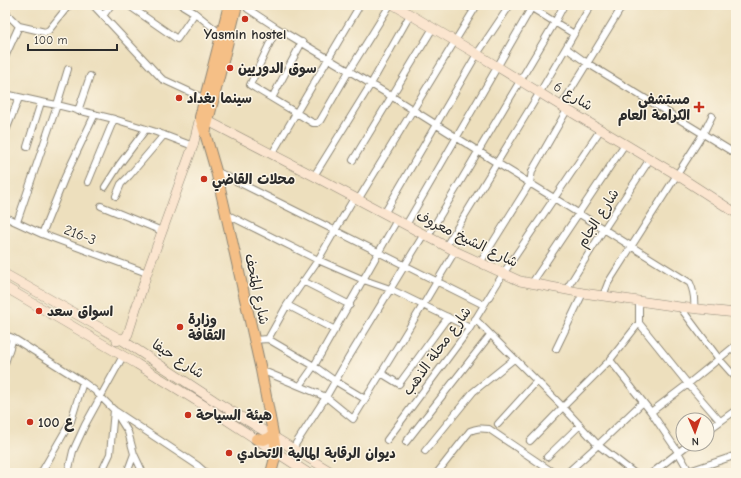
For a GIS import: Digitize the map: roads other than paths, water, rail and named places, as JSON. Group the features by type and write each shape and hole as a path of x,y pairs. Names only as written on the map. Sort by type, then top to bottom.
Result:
{"main road":[{"name":"شارع المتحف","path":"229,5 205,99 204,119 261,370 277,453 271,473"},
{"name":"شارع المتحف","path":"122,340 128,334 147,273 193,144 204,119 237,5"},
{"name":"شارع 6","path":"394,5 677,175 736,213"},
{"name":"شارع الشيخ معروف","path":"204,119 455,251 503,274 532,283 583,293 680,307 736,313"},
{"path":"193,144 206,133"},
{"name":"شارع حيفا","path":"5,274 122,340 333,473"},
{"name":"شارع حيفا","path":"5,287 124,356 308,473"},
{"path":"133,319 132,333 137,364"},
{"path":"96,340 113,342 122,340"},
{"path":"256,439 264,440 273,436"},
{"path":"277,453 283,445 290,446"}],"street":[{"path":"5,12 19,26 45,32 49,30 69,5"},
{"path":"93,5 162,79 205,99"},
{"path":"103,16 110,5"},
{"path":"128,5 178,39 195,13"},
{"path":"182,5 195,13 221,34"},
{"path":"272,154 360,5"},
{"path":"277,28 250,84 314,123 317,123 320,121 390,5"},
{"path":"268,339 287,305 318,260 334,230 414,110 456,41 475,8 465,5"},
{"path":"384,214 477,54 510,5"},
{"path":"290,446 326,397 390,289 426,235 478,151 564,5"},
{"path":"446,246 591,5"},
{"path":"480,263 530,183 532,171 587,63 623,5"},
{"path":"406,225 498,67 531,6 574,34"},
{"path":"248,9 437,124 690,283 695,300 694,308"},
{"path":"314,176 371,84 410,15"},
{"path":"5,56 19,26"},
{"path":"353,160 433,28"},
{"path":"272,98 302,42"},
{"path":"566,48 587,63 736,154"},
{"path":"17,222 68,68"},
{"path":"78,110 90,76"},
{"path":"5,94 114,119 193,144"},
{"path":"5,133 19,98"},
{"path":"27,147 41,102"},
{"path":"42,234 65,176 95,114"},
{"path":"603,296 608,283 703,134 712,116"},
{"path":"88,182 114,119"},
{"path":"105,187 119,165 146,129"},
{"name":"شارع محلة الذهب","path":"387,440 470,328 503,274 601,129"},
{"path":"116,196 121,184 164,136"},
{"path":"532,283 625,144"},
{"name":"شارع الجام","path":"566,290 650,159"},
{"path":"216,171 484,305"},
{"path":"101,206 162,232"},
{"path":"226,214 318,260 364,280 390,289 470,328"},
{"name":"216-3","path":"5,217 42,234 147,273"},
{"path":"300,386 314,366 350,305 397,220"},
{"path":"261,370 326,397 353,419 455,251"},
{"path":"303,281 350,305"},
{"path":"556,349 583,293"},
{"path":"530,441 610,360 639,323 639,301"},
{"path":"287,305 335,330"},
{"path":"680,307 719,359 736,378"},
{"path":"381,373 399,384 448,317"},
{"path":"475,319 563,407 598,445 634,473"},
{"path":"639,323 720,421"},
{"path":"5,335 13,338 83,382 101,396 114,410 128,432 134,454 143,473"},
{"path":"406,442 490,335"},
{"path":"5,363 13,338"},
{"path":"253,340 268,339 314,366 365,399"},
{"path":"651,412 736,345"},
{"path":"68,473 73,451 85,425 124,356"},
{"path":"425,451 473,392 514,359"},
{"path":"610,360 651,412 675,448"},
{"path":"498,424 537,381"},
{"path":"40,473 71,421 83,382"},
{"path":"567,473 642,402"},
{"path":"101,473 110,454 114,410"},
{"path":"114,410 197,465 206,473"},
{"path":"715,425 736,410"},
{"path":"547,457 580,425"},
{"path":"437,473 470,431 476,428 482,428 489,429 554,473"},
{"path":"652,473 678,452 690,472 736,455"},
{"path":"126,473 134,454"}],"place":[{"name":"Yasmin hostel","path":"245,19"},
{"name":"سوق الدوريين","path":"230,68"},
{"name":"سينما بغداد","path":"179,98"},
{"name":"مستشفى الكرامة العام","path":"699,107"},
{"name":"محلات القاضي","path":"204,179"},
{"name":"اسواق سعد","path":"39,311"},
{"name":"وزارة الثقافة","path":"180,327"},
{"name":"هيئة السياحة","path":"188,415"},
{"name":"100 ع","path":"30,422"},
{"name":"ديوان الرقابة المالية الاتحادي","path":"229,453"}]}
